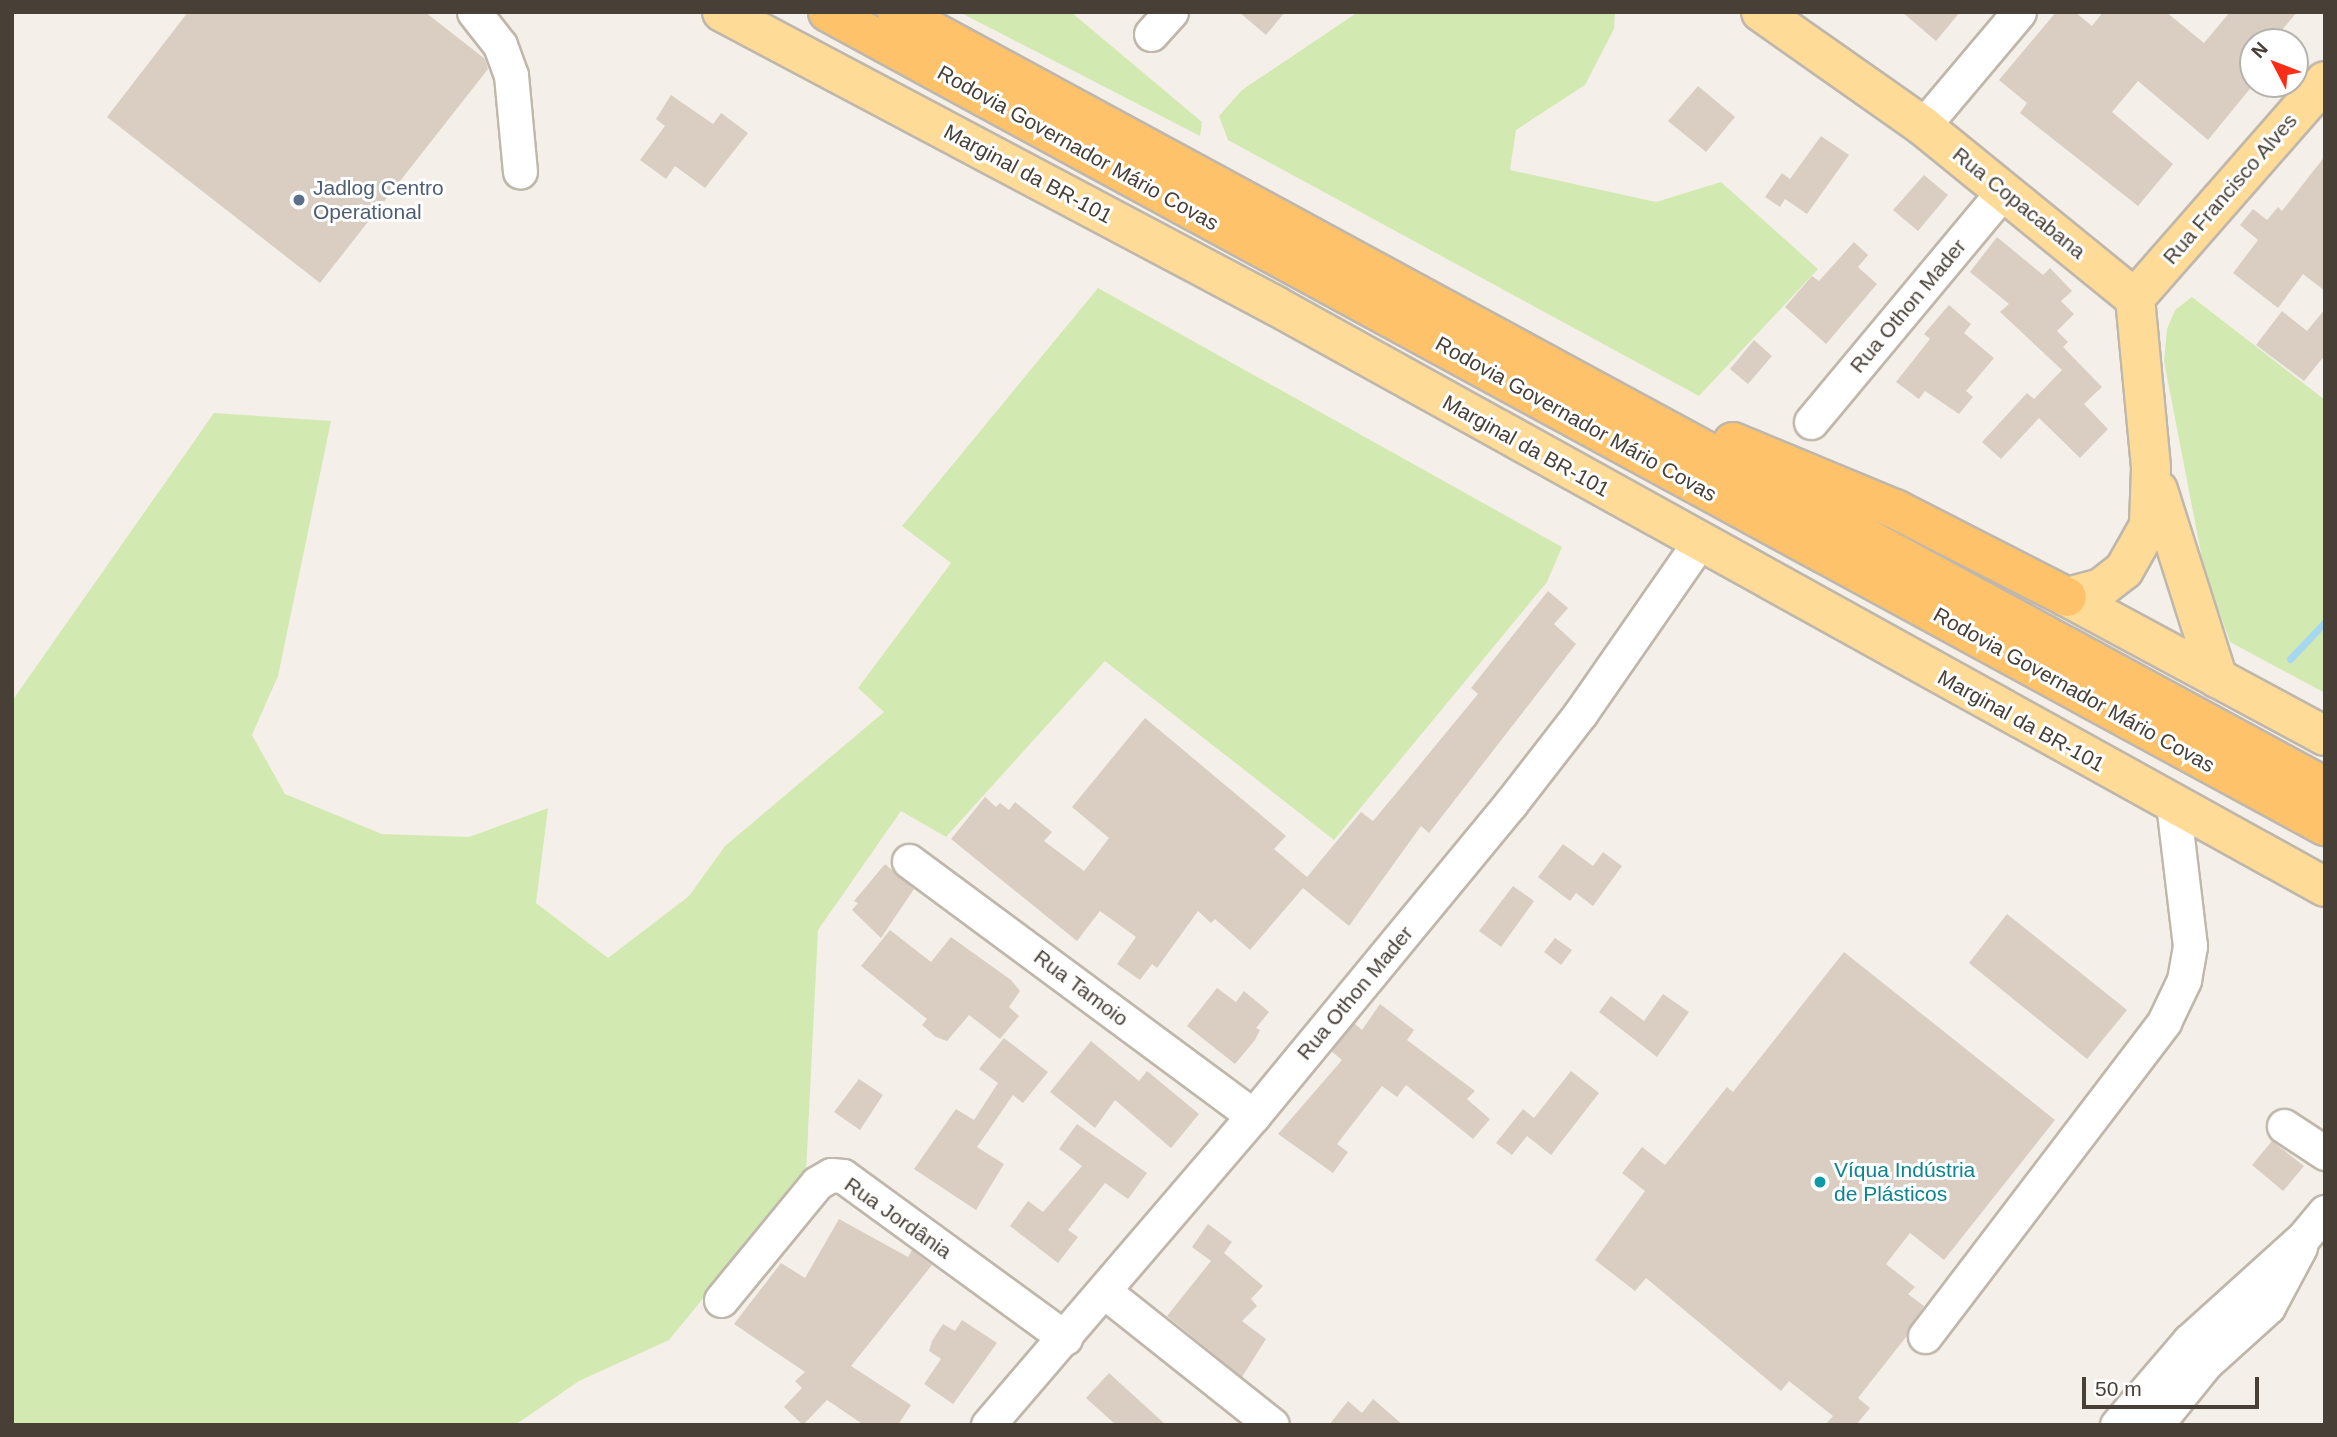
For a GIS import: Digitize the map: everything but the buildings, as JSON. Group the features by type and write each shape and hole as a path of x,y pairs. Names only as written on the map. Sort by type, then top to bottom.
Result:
{"highway":[{"name":"Rodovia Governador Mário Covas","path":"828,12 2325,826"},
{"name":"Rodovia Governador Mário Covas","path":"897,12 2325,787"},
{"path":"1592,388 1824,478 2067,597"}],"main road":[{"name":"Marginal da BR-101","path":"722,12 1276,306 1699,543 2325,887"},
{"name":"Rua Copacabana","path":"1760,12 1923,126 2135,298"},
{"name":"Rua Francisco Alves","path":"2135,298 2325,81"},
{"path":"2067,597 2101,588 2140,549 2149,526 2151,468 2135,298"},
{"path":"2151,468 2218,679"},
{"path":"2067,597 2325,736"}],"street":[{"path":"474,12 500,45 510,75 520,172"},
{"path":"1923,126 2019,12"},
{"name":"Rua Othon Mader","path":"1811,422 2004,190"},
{"name":"Rua Othon Mader","path":"988,1425 1105,1292 1253,1116 1511,803 1580,714 1699,543"},
{"path":"1925,1336 2157,1032 2184,981 2190,946 2173,804"},
{"name":"Rua Tamoio","path":"909,861 1253,1116"},
{"path":"2284,1126 2325,1153"},
{"name":"Rua Jordânia","path":"721,1300 817,1183 831,1175 843,1176 1065,1338"},
{"path":"2117,1425 2189,1341 2303,1238 2325,1212"},
{"path":"2156,1425 2206,1363 2268,1307 2284,1284 2303,1238"},
{"path":"1105,1292 1272,1425"}],"green space":[{"path":"959,12 1071,12 1202,122 1200,136"},
{"path":"1358,12 1615,12 1614,29 1585,85 1516,130 1510,170 1656,202 1721,182 1818,269 1699,396 1228,140 1219,116 1242,90"},
{"path":"1098,288 1562,547 1547,582 1334,840 1105,661 946,837 901,811 818,930 806,1173 669,1340 579,1381 515,1425 12,1425 12,701 214,413 331,421 278,676 252,735 285,794 382,834 469,837 548,808 536,903 608,958 689,896 725,846 884,712 858,688 951,563 902,526"},
{"path":"2192,297 2325,400 2325,693 2230,642 2204,569 2164,361 2167,329 2175,310"}],"waterway":[{"path":"2290,659 2325,622"}],"place":[{"name":"Jadlog Centro Operational","path":"299,200"},
{"name":"Víqua Indústria de Plásticos","path":"1820,1182"}]}
